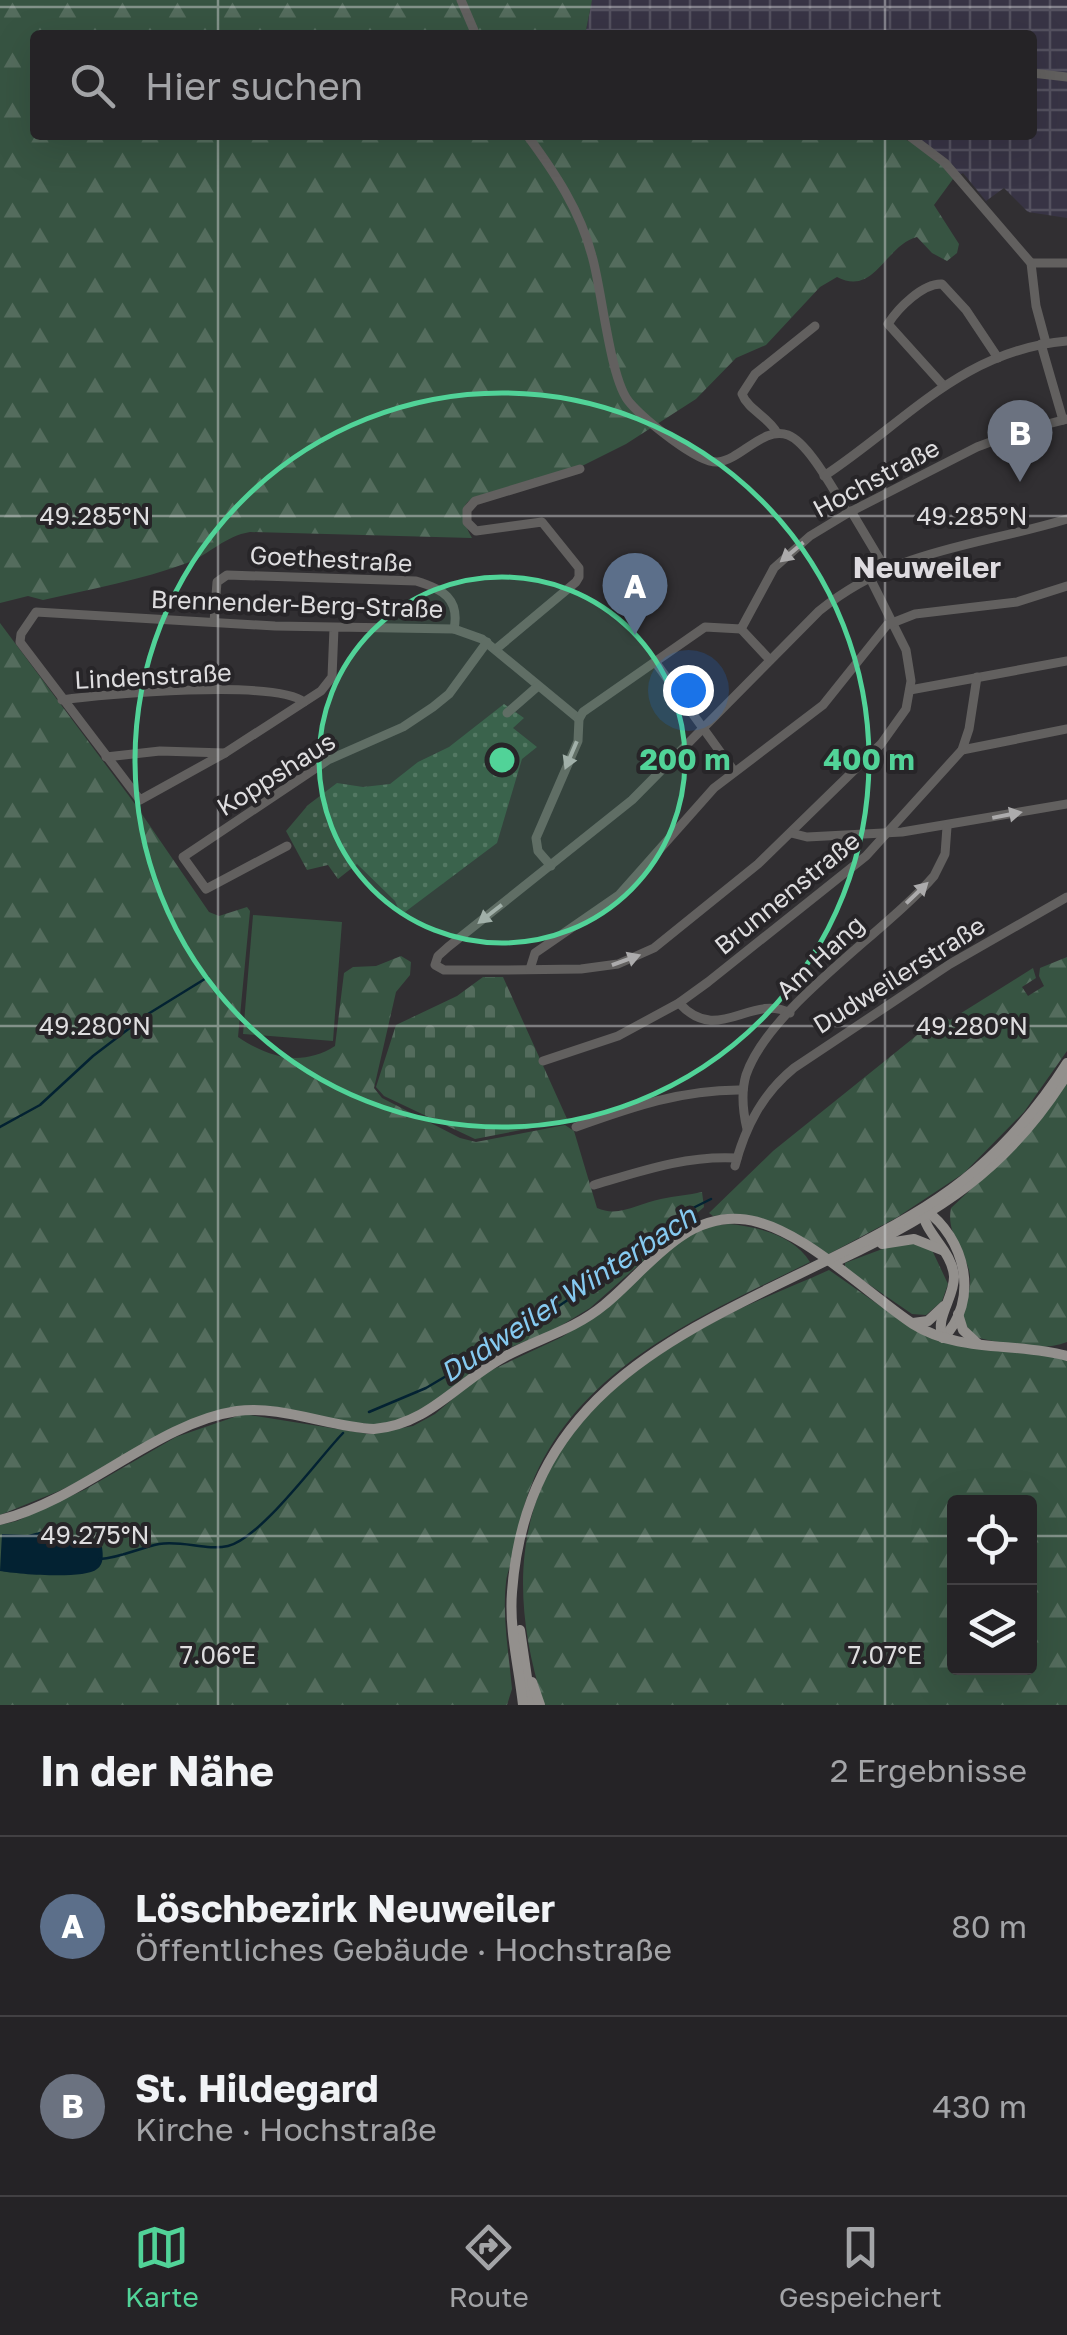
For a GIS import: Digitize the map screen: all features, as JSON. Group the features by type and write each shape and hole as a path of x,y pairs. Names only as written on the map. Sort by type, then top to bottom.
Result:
{"main road":[{"path":"525,1704 511,1604 517,1564 528,1511 542,1474 581,1415 613,1382 643,1360 724,1313 925,1213 1002,1145 1067,1063"},
{"path":"857,1252 952,1198 1004,1155 1038,1117 1067,1075"},
{"path":"947,1234 945,1218 952,1198"},
{"path":"925,1213 947,1234 966,1277 958,1313 952,1328 942,1338"},
{"path":"925,1213 954,1279 939,1328 942,1338"},
{"path":"0,1520 62,1496 180,1430 225,1414 255,1410 354,1428 404,1424 433,1408 494,1362 542,1342 603,1306 690,1229 716,1220 743,1218 781,1230 912,1323 942,1338 1067,1356"},
{"path":"842,1255 914,1239 944,1252"},
{"path":"912,1323 932,1320 948,1301"},
{"path":"958,1313 962,1330 978,1344"},
{"path":"517,1564 518,1618 526,1664 540,1705"},
{"path":"525,1704 526,1664"}],"street":[{"path":"461,0 474,30"},
{"path":"1037,73 1067,77"},
{"path":"530,140 571,200 585,232 624,396 660,430 709,461 726,460 778,432"},
{"path":"915,140 945,162 1031,263 1044,344 1065,420"},
{"path":"1031,263 1067,263"},
{"path":"942,385 888,324 910,300 934,283 942,284 966,310 998,358"},
{"path":"815,326 755,374 742,394 778,432 797,440 885,568"},
{"path":"824,476 870,445 942,385 968,370 1044,344 1067,341"},
{"name":"Hochstraße","path":"741,629 780,561 810,536 1001,437 1065,420"},
{"path":"492,646 576,582 579,568 542,522 476,531 468,522 467,510 475,501 580,468"},
{"path":"868,576 893,621 910,664 906,709 891,733 739,880 644,953 601,968 444,970 434,965 448,947 612,818 819,612 868,576 926,553 1067,520"},
{"name":"Goethestraße","path":"214,622 217,582 227,574 416,581 436,588 452,600 456,610 454,629"},
{"path":"530,969 535,953 619,895 687,814 734,771 824,705 877,634 893,621 915,614 1017,602 1067,586"},
{"name":"Brennender-Berg-Straße","path":"62,700 20,642 36,612 334,628 454,629 492,646 579,719"},
{"path":"551,866 538,851 536,838 578,740 583,712 705,627 741,629 770,660"},
{"path":"62,700 140,800 320,692 332,677 334,628"},
{"name":"Koppshaus","path":"287,846 206,889 183,856 328,760 403,727 433,707 492,646"},
{"path":"910,690 1067,661"},
{"path":"656,663 734,771"},
{"path":"977,677 962,750 1067,729"},
{"path":"507,714 538,686"},
{"name":"Lindenstraße","path":"62,700 195,689 295,696 304,702"},
{"name":"Brunnenstraße","path":"543,1061 618,1036 679,1003 809,905 866,856 962,750"},
{"path":"106,757 160,751 224,753"},
{"path":"791,833 807,838 886,833 1067,804"},
{"name":"Am Hang","path":"743,1093 752,1061 790,1013 934,876 945,854 946,826"},
{"name":"Dudweilerstraße","path":"594,1185 680,1161 736,1162 762,1101 794,1068 880,1008 1067,896"},
{"path":"679,1003 694,1017 715,1021 764,1008 781,1008 790,1013"},
{"path":"576,1127 665,1096 743,1093 762,1101"},
{"path":"743,1093 747,1130"}],"shaded area":[{"path":"592,0 1067,0 1067,218 1028,212 1004,188 986,201 963,173 953,179 945,166 907,140 1037,140 1037,30 586,30"}],"green space":[{"path":"0,0 592,0 586,30 30,30 30,140 906,140 928,152 953,179 934,205 959,244 957,253 947,261 932,253 917,237 896,249 861,280 837,277 820,287 766,345 736,358 696,399 626,444 578,468 470,500 463,513 472,538 250,532 233,537 187,563 152,574 43,600 28,596 0,603"},
{"path":"0,623 135,804 209,912 219,916 247,907 250,911 238,1037 274,1055 298,1058 323,1053 335,1046 344,973 353,967 376,966 401,956 411,962 410,975 396,992 374,1088 382,1098 460,1138 476,1142 565,1125 574,1131 597,1208 605,1211 621,1211 702,1192 704,1207 590,1308 552,1331 506,1349 432,1403 404,1418 377,1425 225,1409 59,1491 0,1515"},
{"path":"504,704 524,718 513,728 537,747 522,759 497,843 401,915 395,901 357,864 338,879 328,865 307,870 286,831 308,805 337,783 363,787 390,784 418,762 449,747"},
{"path":"253,915 342,922 333,1041 243,1034"},
{"path":"1067,957 1067,1051 1024,1112 964,1173 896,1218 827,1255 760,1218 709,1213 773,1151 942,1015 950,1020 1033,968 1036,978 1022,987 1028,996 1044,986 1040,968"},
{"path":"483,977 503,977 568,1121 475,1139 384,1096 376,1087 396,1025 457,996"},
{"path":"1067,1080 1067,1342 1032,1347 972,1336 962,1317 970,1276 953,1232 951,1208 1017,1146"},
{"path":"728,1224 785,1239 810,1262 728,1302 648,1349 579,1408 552,1444 528,1494 507,1578 505,1622 512,1689 507,1705 0,1705 0,1525 86,1489 176,1437 243,1414 369,1434 413,1426 435,1414 481,1375 562,1337 591,1318 682,1238 704,1227"},
{"path":"916,1242 931,1248 948,1284 942,1301 926,1315 912,1314 845,1268 845,1263 885,1248"},
{"path":"829,1270 913,1329 1067,1359 1067,1705 544,1705 528,1639 523,1579 530,1525 547,1476 575,1431 613,1391 661,1354 731,1313"}],"water":[{"path":"43,1531 102,1547 101,1565 90,1572 65,1575 0,1571 2,1534"}],"waterway":[{"path":"0,1127 40,1105 93,1056 148,1014 208,977"},
{"name":"Dudweiler Winterbach","path":"369,1412 426,1388 527,1328 689,1210 711,1199"},
{"name":"Dudweiler Winterbach","path":"100,1559 159,1544 220,1547 241,1540 272,1514 343,1433"}],"place":[{"name":"St. Hildegard","path":"1020,482"},
{"name":"Löschbezirk Neuweiler","path":"635,635"}],"district":[{"name":"Neuweiler","path":"927,568"}]}
